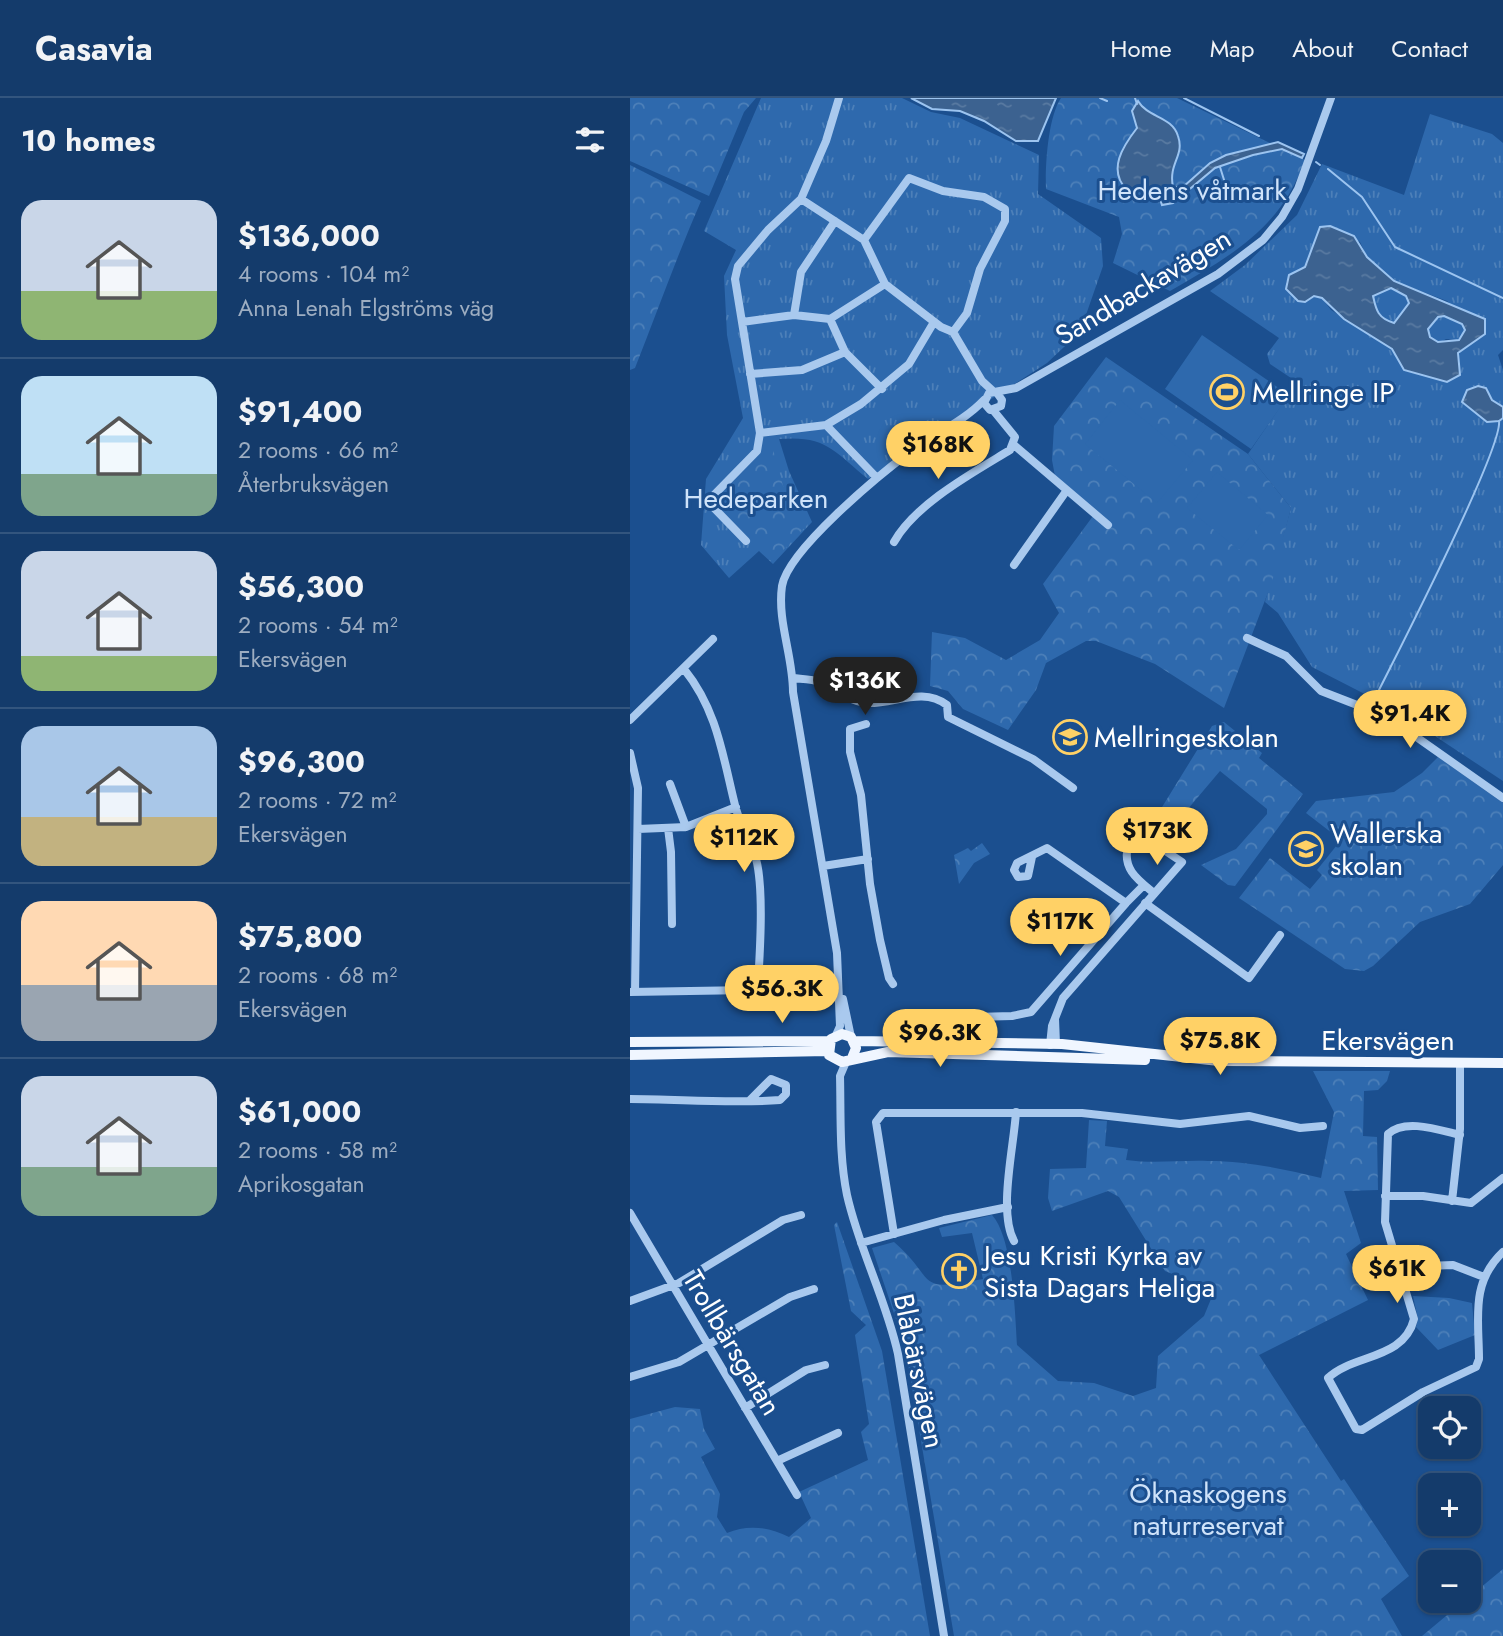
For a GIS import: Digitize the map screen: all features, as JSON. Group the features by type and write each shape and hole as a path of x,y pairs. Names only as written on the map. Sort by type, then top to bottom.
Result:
{"main road":[{"name":"Ekersvägen","path":"831,1046 852,1039 1188,1059 1503,1063"},
{"path":"630,1042 831,1046 849,1060 856,1048 852,1039"},
{"path":"630,1055 831,1046"},
{"name":"Ekersvägen","path":"849,1060 888,1052 1053,1050"}],"street":[{"path":"746,541 713,507 710,499 757,451 760,433 735,279 738,266 768,230 801,199 826,141 839,98"},
{"name":"Sandbackavägen","path":"997,407 1016,388 1218,274 1263,240 1286,211 1298,189 1331,98"},
{"path":"864,240 909,178 943,191 984,197 1005,209 1005,221 980,269 967,313 953,332"},
{"path":"801,199 864,240 885,284 934,322 953,332 982,381 996,392 997,407 1014,437 1014,445 1108,524"},
{"path":"794,315 801,272 835,221"},
{"path":"742,321 794,315 830,319 885,284"},
{"path":"830,319 845,352 882,389"},
{"path":"760,433 826,425 882,389 909,364 934,322"},
{"path":"750,374 802,370 845,352"},
{"path":"971,414 984,399 982,381"},
{"name":"Sandbackavägen","path":"984,399 996,392 1016,388"},
{"path":"984,399 997,407"},
{"path":"831,1046 840,1026 838,967 781,604 784,577 793,559 877,478 920,445 971,414 997,407"},
{"path":"826,425 877,478"},
{"path":"894,542 907,523 959,482 1014,445"},
{"path":"1014,565 1067,491"},
{"path":"1247,638 1286,656 1321,691 1388,718 1503,798"},
{"path":"630,720 713,639"},
{"path":"630,753 638,788 633,992 750,990 758,984 758,874 736,807 717,729 701,690 684,669"},
{"path":"793,678 817,681 843,695 866,703 923,696 935,698 947,705 948,717 1033,760 1073,789"},
{"path":"866,724 851,727 849,736 880,940 893,984"},
{"path":"670,784 686,827"},
{"path":"638,830 686,827 736,807"},
{"path":"668,828 672,924"},
{"path":"1053,1050 1055,1019 1063,998 1182,862 1143,836 1128,846 1126,855 1131,873 1154,892"},
{"path":"1032,857 1037,850 1047,848 1126,903"},
{"path":"823,866 868,859"},
{"path":"930,1015 938,1018 1012,1016 1031,1012 1144,885"},
{"path":"1145,903 1250,978 1280,935"},
{"path":"841,1004 852,1039"},
{"name":"Blåbärsvägen","path":"831,1046 840,1076 844,1175 861,1243 886,1308 898,1354 944,1636"},
{"name":"Blåbärsvägen","path":"840,1076 849,1060"},
{"path":"1452,1200 1460,1135 1460,1063"},
{"path":"630,1099 750,1100"},
{"path":"1014,1241 1009,1227 1008,1208 1016,1112"},
{"path":"894,1234 878,1116 883,1113 1095,1114 1180,1124 1250,1116 1300,1128 1323,1126"},
{"path":"1460,1135 1421,1126 1389,1132 1385,1222 1413,1311 1413,1322 1408,1333 1390,1350 1328,1378 1354,1428 1362,1430 1423,1392 1476,1367 1479,1359 1477,1304 1484,1278 1503,1252"},
{"path":"1385,1196 1420,1196 1473,1202 1501,1183"},
{"path":"861,1243 1008,1208"},
{"name":"Trollbärsgatan","path":"630,1213 797,1495"},
{"path":"630,1301 671,1285 783,1220 801,1215"},
{"path":"1399,1266 1453,1265 1484,1278"},
{"path":"630,1377 678,1362 790,1297 814,1289"},
{"path":"745,1408 806,1370 825,1365"},
{"path":"777,1461 838,1433"}],"green space":[{"path":"630,98 756,98 744,112 709,196 630,161"},
{"path":"761,98 902,98 931,112 960,118 1039,155 1038,194 1101,238 1103,266 1080,332 1047,363 868,479 828,447 808,440 779,439 789,471 812,522 773,564 759,551 729,578 701,545 706,479 743,418 727,335 724,276 736,250 704,231"},
{"name":"Hedens våtmark","path":"1061,98 1177,98 1305,160 1282,205 1251,239 1213,266 1170,291 1113,263 1122,234 1119,217 1046,189 1050,129"},
{"path":"1430,114 1492,134 1503,143 1503,350 1498,355 1503,370 1503,407 1493,400 1486,388 1478,386 1467,406 1487,422 1503,418 1503,781 1394,709 1312,667 1278,613 1265,602 1291,508 1248,454 1297,382 1270,364 1267,354 1279,338 1210,291 1245,265 1297,215 1322,164 1404,195","holes":["1330,226 1360,242 1367,257 1394,281 1447,301 1485,334 1461,348 1458,359 1460,367 1447,382 1439,377 1423,376 1392,349 1331,310 1322,298 1314,296 1305,301 1286,283 1289,275 1305,267 1318,232"]},
{"path":"630,165 701,201 635,368 630,370"},
{"path":"1391,288 1406,296 1409,303 1394,323 1378,313 1373,301 1373,296"},
{"path":"1445,316 1462,324 1465,330 1459,340 1446,339 1439,343 1430,337 1428,329 1438,317"},
{"name":"Mellringe IP","path":"1202,335 1289,395 1251,449 1165,389"},
{"path":"1106,357 1248,454 1291,508 1272,582 1224,708 1155,664 1096,641 1086,641 1046,663 1036,690 1008,730 963,709 948,691 930,686 932,632 965,638 1006,660 1040,640 1059,613 1043,584 1093,516 1057,487 1052,460 1054,426"},
{"path":"1120,400 1193,460 1157,503 1085,444"},
{"name":"Hedeparken","path":"771,442 788,504 809,523 777,557 714,499"},
{"path":"1217,472 1268,515 1239,550 1187,508"},
{"path":"1224,722 1262,753 1259,758 1303,794 1235,886 1228,885 1201,865 1236,849 1267,814 1267,809 1220,771 1187,810 1183,851 1151,825 1212,726"},
{"path":"1438,757 1503,803 1503,865 1470,904 1420,922 1373,966 1364,971 1345,969 1239,898 1270,858 1310,889 1322,875 1317,870 1341,840 1306,813 1316,801 1394,792 1422,773"},
{"path":"982,843 990,854 974,863 959,884 954,855 968,848 971,851"},
{"name":"Öknaskogens naturreservat","path":"1313,1071 1390,1071 1387,1081 1378,1090 1364,1091 1363,1136 1377,1137 1378,1190 1344,1191 1361,1243 1346,1254 1368,1300 1259,1355 1341,1481 1344,1479 1409,1576 1381,1599 1402,1636 954,1636 905,1346 872,1248 894,1242 929,1280 936,1284 983,1279 972,1233 942,1237 939,1228 992,1215 999,1226 1009,1258 1017,1345 1058,1381 1094,1383 1133,1396 1156,1388 1158,1356 1204,1316 1211,1299 1197,1284 1165,1271 1119,1197 1108,1191 1052,1211 1048,1198 1050,1169 1086,1168 1089,1120 1107,1121 1105,1146 1128,1149 1126,1160 1237,1162 1321,1178 1334,1112"},
{"path":"837,1222 882,1351 930,1636 630,1636 630,1419 675,1407 700,1409 704,1429 715,1449 701,1457 720,1494 717,1517 727,1533 743,1528 758,1528 789,1537 811,1518 799,1492 868,1460 861,1432 869,1424 855,1335 866,1325 851,1311 834,1225"},
{"path":"1413,1296 1449,1298 1472,1303 1475,1335 1438,1350 1416,1327 1418,1319"},
{"path":"1503,1569 1503,1636 1422,1636 1450,1613 1481,1613 1481,1587"}],"water":[{"path":"911,98 1056,98 1038,141 1016,141 984,121 960,111 932,109"},
{"path":"1138,101 1142,107 1171,124 1178,136 1180,143 1173,172 1173,187 1183,187 1210,163 1226,155 1278,142 1304,154 1302,158 1282,149 1253,155 1215,168 1173,203 1162,205 1156,187 1127,190 1118,174 1122,150 1137,128 1132,111"},
{"path":"1330,226 1354,236 1367,257 1394,281 1485,319 1485,334 1458,353 1460,375 1447,382 1404,370 1392,349 1344,319 1322,298 1314,296 1305,302 1298,301 1286,289 1289,275 1305,267 1320,227","holes":["1391,288 1406,296 1409,303 1394,323 1381,316 1373,296","1444,316 1462,324 1465,330 1459,340 1438,342 1430,337 1428,329 1438,317"]},
{"path":"1478,386 1486,388 1492,400 1503,407 1503,418 1499,421 1487,422 1462,402 1467,390"}],"waterway":[{"path":"1100,98 1107,101"},
{"path":"1135,98 1137,104"},
{"path":"1184,98 1259,136"},
{"path":"1316,162 1320,165"},
{"path":"1220,167 1230,199"},
{"path":"1328,169 1362,197 1395,247 1503,298"},
{"path":"1379,690 1468,508 1496,439 1499,421"}],"place":[{"name":"Mellringe IP","path":"1227,392"},
{"name":"Mellringeskolan","path":"1070,737"},
{"name":"Wallerska skolan","path":"1306,849"},
{"name":"Jesu Kristi Kyrka av Sista Dagars Heliga","path":"959,1271"}]}
